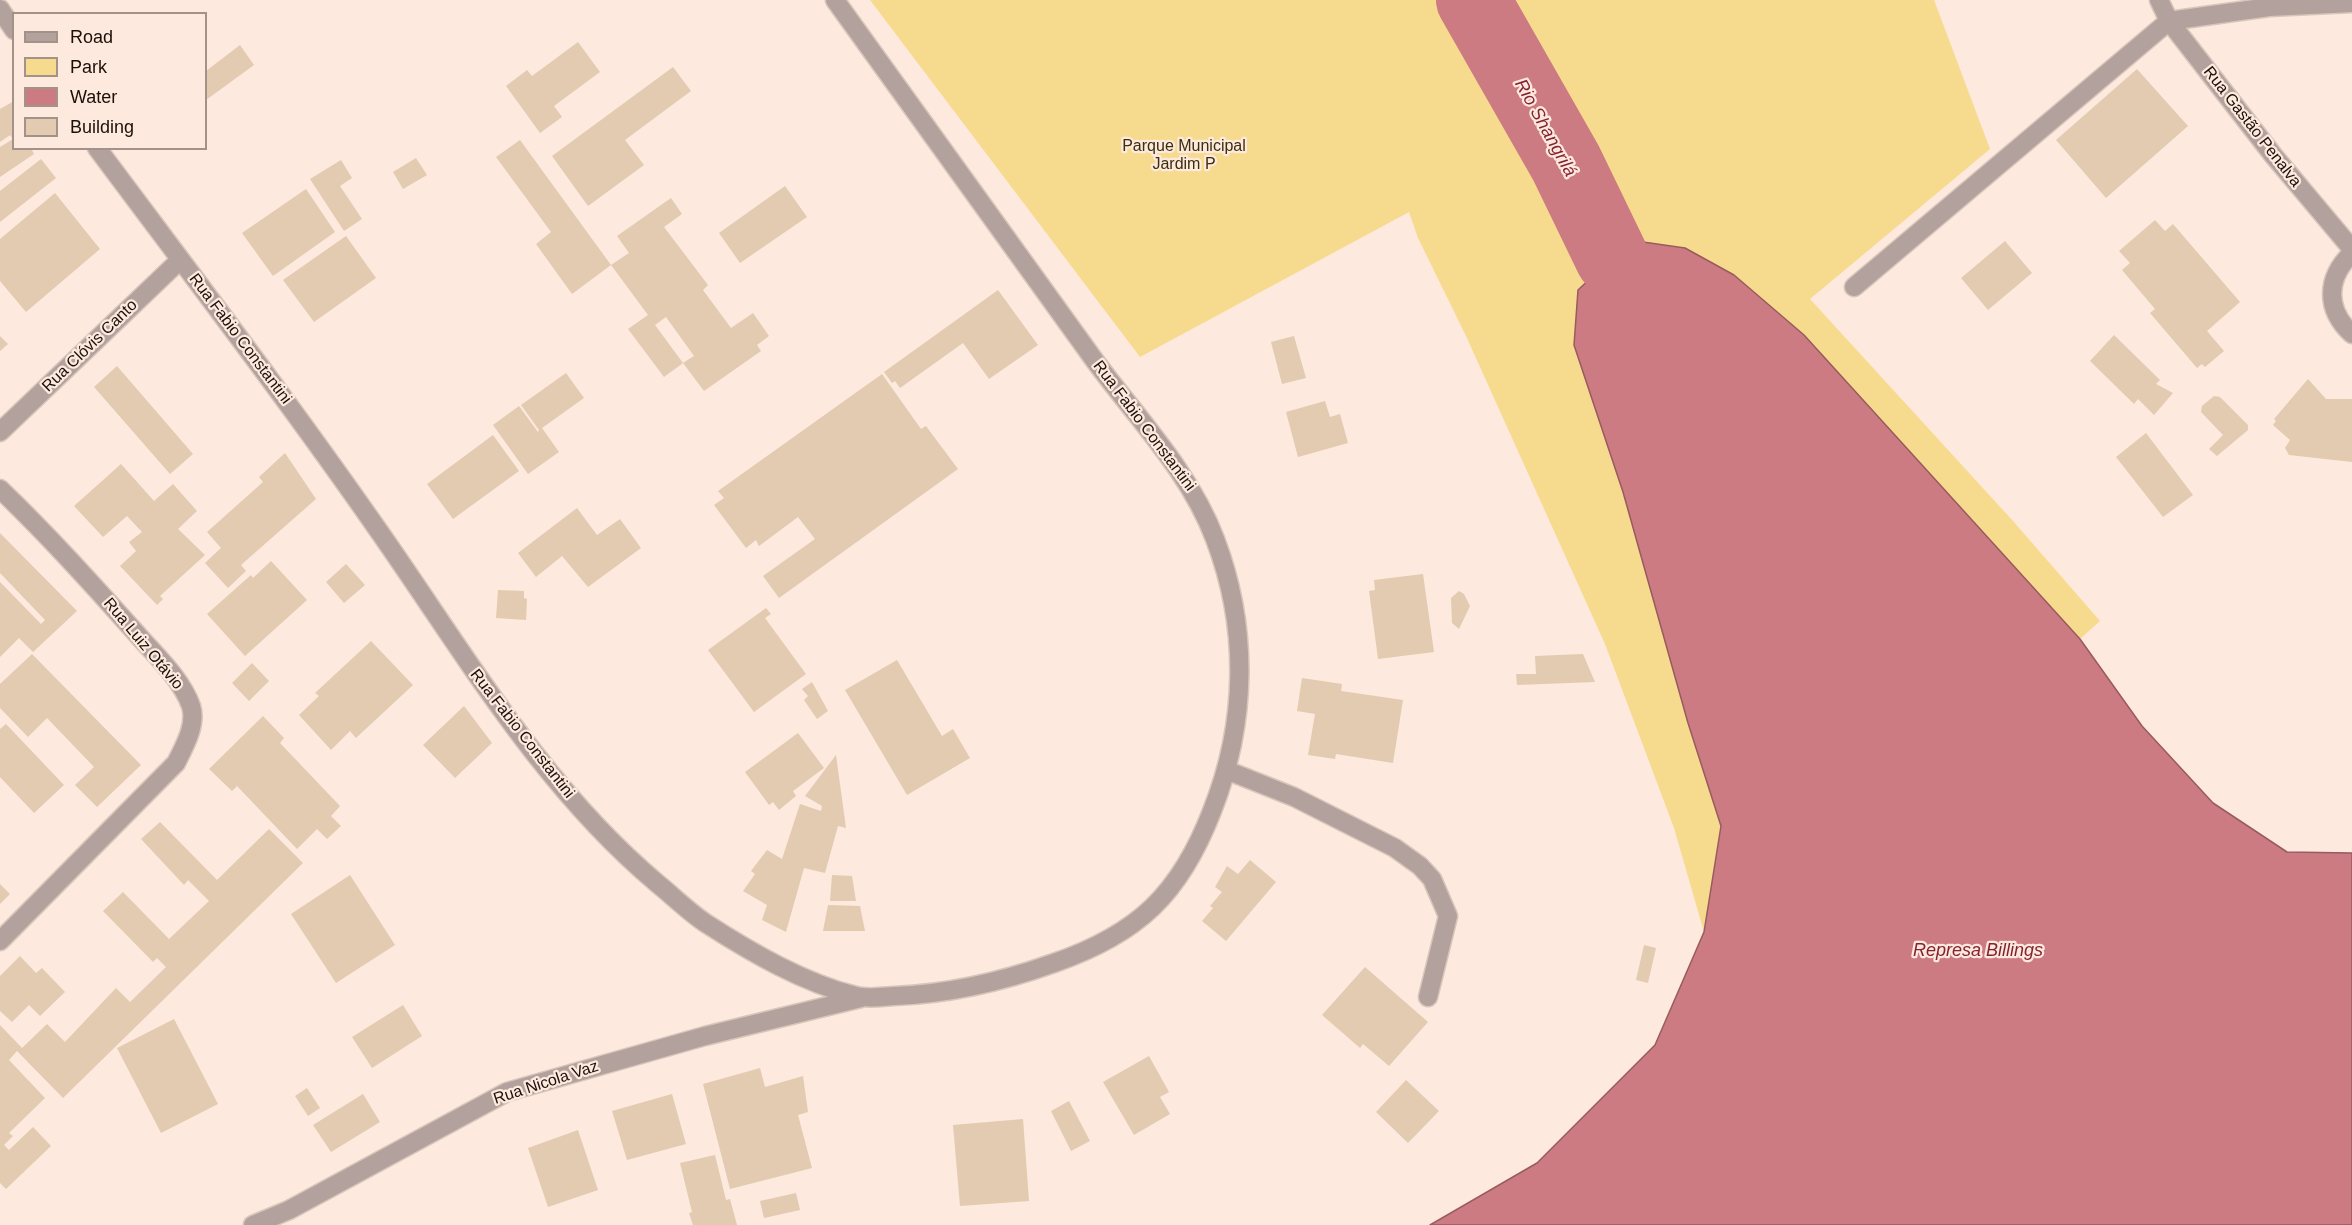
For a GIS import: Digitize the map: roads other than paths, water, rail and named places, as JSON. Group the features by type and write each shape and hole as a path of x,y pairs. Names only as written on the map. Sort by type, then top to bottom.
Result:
{"street":[{"name":"Rua Fabio Constantini","path":"98,150 282,393 418,587 474,673 539,761 617,849 704,922 792,972 861,998 921,995 969,989 1003,981 1078,955 1131,927 1171,890 1197,849 1226,770 1236,735 1242,669 1233,606 1216,541 1193,490 1096,363 835,0"},
{"name":"Rua Gastão Penalva","path":"2158,0 2169,21 2352,251"},
{"path":"1854,287 2169,21 2259,8 2352,3"},
{"path":"0,9 12,27"},
{"path":"2352,251 2341,263 2333,277 2331,293 2334,309 2342,324 2352,334"},
{"name":"Rua Clóvis Canto","path":"0,432 180,260"},
{"name":"Rua Luiz Otávio","path":"0,489 79,569 155,655 178,682 192,708 190,732 176,763 0,942"},
{"path":"1226,770 1294,797 1395,848 1420,866 1432,879 1448,916 1428,997"},
{"name":"Rua Nicola Vaz","path":"253,1225 290,1210 507,1092 705,1036 861,998"}],"water":[{"name":"Represa Billings","path":"1643,242 1685,248 1734,275 1804,335 2080,639 2142,726 2213,803 2287,852 2352,853 2352,1225 1430,1225 1537,1163 1655,1045 1704,932 1721,826 1688,723 1623,492 1574,345 1578,290 1612,258"}],"waterway":[{"name":"Rio Shangrilá","path":"1473,0 1566,163 1612,258"}],"park label":[{"name":"Parque Municipal Jardim P","path":"1184,156"}]}
